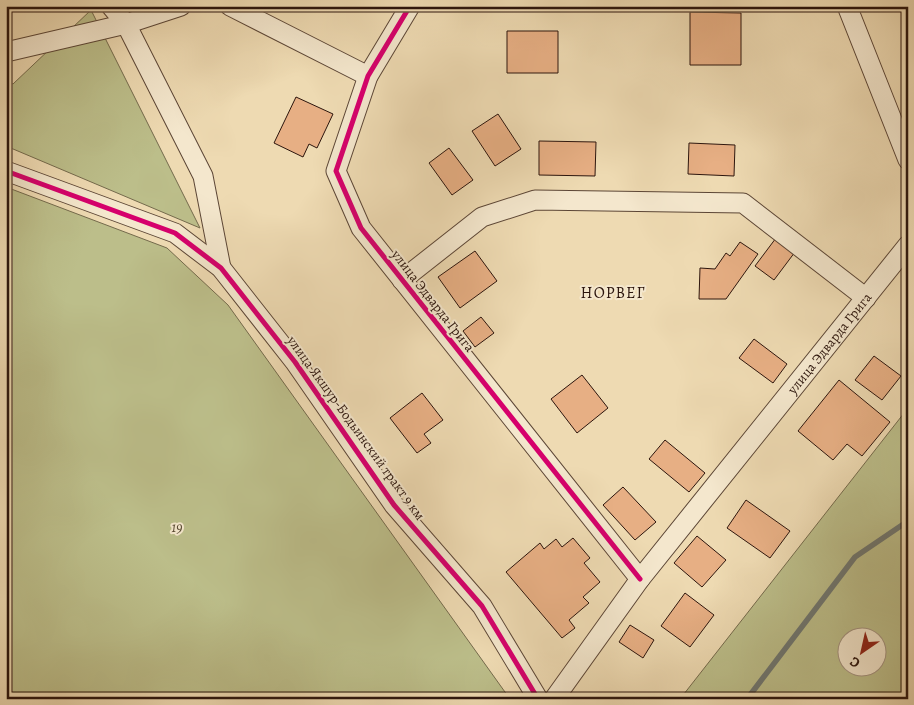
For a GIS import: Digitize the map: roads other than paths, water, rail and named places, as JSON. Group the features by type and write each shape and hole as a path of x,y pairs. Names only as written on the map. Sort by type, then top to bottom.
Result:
{"street":[{"path":"111,6 126,24 203,176 221,268"},
{"path":"6,52 126,24 181,6"},
{"path":"230,6 368,76"},
{"name":"улица Эдварда Грига","path":"410,6 368,76 336,171 361,228 640,579 908,245"},
{"path":"847,6 908,160"},
{"name":"улица Якшур-Бодьинский тракт 9 км","path":"6,171 175,233 221,268 295,362 394,505 482,606 538,699"},
{"path":"402,280 482,217 535,200 743,203 866,298"},
{"path":"554,699 640,579"}],"waterway":[{"path":"747,699 855,557 908,521"}],"district":[{"name":"НОРВЕГ","path":"613,293"}],"park label":[{"name":"19","path":"177,527"}]}
